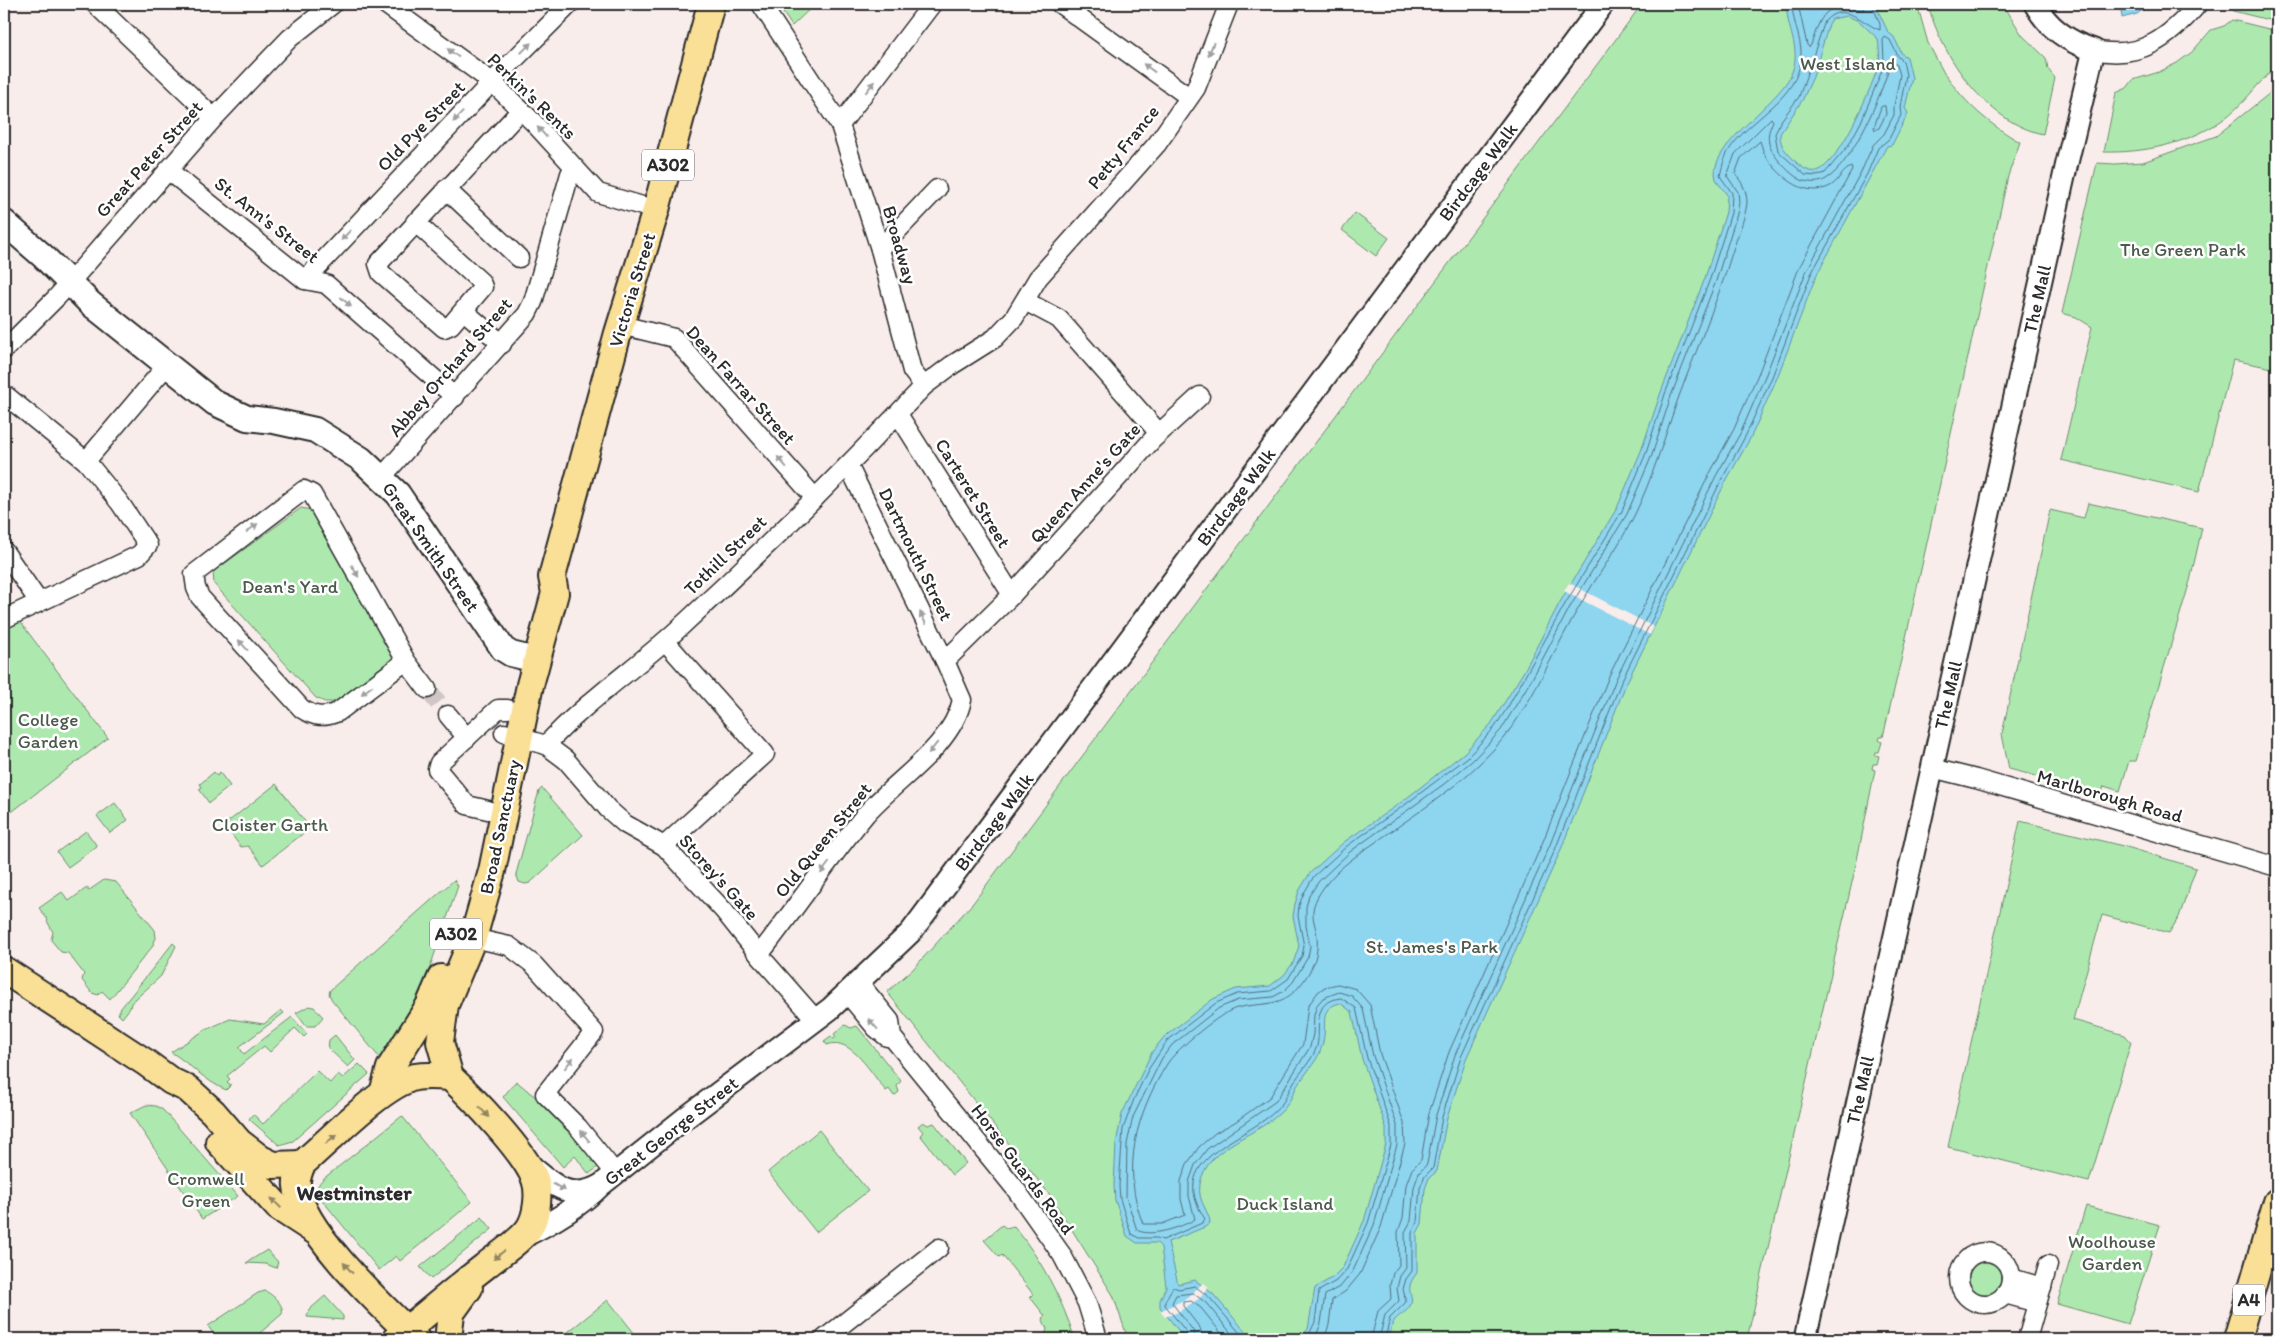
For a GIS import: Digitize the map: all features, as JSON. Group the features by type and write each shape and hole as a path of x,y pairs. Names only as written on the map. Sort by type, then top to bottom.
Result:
{"main road":[{"name":"Victoria Street","path":"529,658 554,593 552,577 621,325 656,210 711,4"},
{"name":"Great Smith Street","path":"4,222 98,310 216,403 231,412 248,418 274,421 315,430 361,459 398,494 497,642 511,654 529,658"},
{"name":"Broad Sanctuary","path":"384,1092 390,1068 428,1006 443,972 474,880 488,810 529,658"},
{"name":"Broad Sanctuary","path":"450,1077 440,1042 444,1010 473,938 492,871 511,726"},
{"path":"4,970 126,1049 171,1081 188,1089 213,1112 239,1142 261,1159 273,1165 302,1164"},
{"path":"315,1231 296,1186 302,1164 384,1092 401,1082 416,1077 450,1077"},
{"name":"A302","path":"450,1077 524,1160 535,1180 537,1197 531,1225 520,1238"},
{"path":"171,1081 179,1098 278,1207 315,1231 369,1293 409,1329 452,1335"},
{"name":"A4","path":"2255,1339 2271,1263 2277,1202"},
{"name":"Great George Street","path":"409,1329 520,1238"},
{"name":"A4","path":"2238,1339 2271,1263"},
{"name":"Great George Street","path":"452,1335 451,1313 472,1285 478,1272"}],"street":[{"path":"95,4 214,118"},
{"name":"Great Peter Street","path":"4,350 69,283 214,118 290,38 333,4"},
{"name":"Perkin's Rents","path":"385,4 492,82 575,168"},
{"name":"Old Pye Street","path":"305,280 492,82 570,4"},
{"name":"Broadway","path":"762,4 840,125 880,249 912,371 924,386"},
{"path":"840,125 932,4"},
{"path":"1060,4 1189,96"},
{"name":"Petty France","path":"1024,302 1038,278 1157,144 1196,88 1229,4"},
{"name":"Birdcage Walk","path":"853,988 911,932 1604,4"},
{"path":"2038,7 2064,37 2094,50 2109,53 2150,46 2177,27 2198,4"},
{"name":"The Mall","path":"1805,1339 2094,50"},
{"path":"415,222 481,282 484,287 451,325 444,328 381,273 378,264 415,222 521,110"},
{"path":"575,168 598,193 656,210"},
{"name":"Abbey Orchard Street","path":"382,477 527,314 570,174 575,168"},
{"name":"St. Ann's Street","path":"168,170 305,280 326,284 455,396"},
{"path":"446,189 519,258"},
{"path":"880,249 937,189"},
{"path":"924,386 952,365 995,338 1014,318 1024,302"},
{"name":"Queen Anne's Gate","path":"945,661 1012,595 1159,434 1059,319 1024,302"},
{"path":"464,311 502,344"},
{"name":"Dean Farrar Street","path":"621,325 674,338 814,498"},
{"path":"86,461 167,365"},
{"name":"Tothill Street","path":"546,745 583,710 665,640 848,465 924,386"},
{"path":"4,394 86,461 125,510 145,540 147,548 139,555 4,619"},
{"path":"1159,434 1200,396"},
{"name":"Carteret Street","path":"898,414 1012,595"},
{"name":"Dartmouth Street","path":"848,465 945,661"},
{"path":"406,661 338,712 326,717 313,716 302,709 200,597 196,588 194,574 304,490 312,494 406,661 428,689"},
{"path":"4,551 39,602"},
{"path":"664,846 766,754 665,640"},
{"name":"Old Queen Street","path":"759,955 866,814 928,755 946,732 960,708 962,700 945,661"},
{"path":"488,810 467,805 437,769 439,763 498,709 511,726"},
{"path":"448,715 467,738"},
{"name":"Storey's Gate","path":"511,726 546,745 566,760 608,809 626,824 664,846 724,911 759,955 816,1020"},
{"name":"Marlborough Road","path":"1932,768 1976,779 2277,867"},
{"path":"473,938 509,946 534,965 594,1032 545,1094 578,1126 609,1179 588,1192 578,1194 556,1187 524,1160"},
{"name":"Great George Street","path":"520,1238 548,1225 577,1206 684,1119 816,1020 853,988"},
{"name":"Horse Guards Road","path":"853,988 876,1028 887,1037 892,1037 1014,1187 1062,1256 1087,1303 1098,1339"},
{"path":"824,1339 939,1248"},
{"path":"2027,1339 2048,1265"},
{"path":"2008,1286 2040,1295"}],"green space":[{"path":"777,4 815,4 792,26"},
{"name":"St. James's Park","path":"1642,4 1917,4 1928,43 1953,86 1979,113 2020,142 2008,176 1901,660 1883,737 1880,737 1879,740 1882,742 1879,752 1876,752 1875,755 1879,756 1877,764 1873,764 1872,769 1875,770 1856,865 1747,1339 1128,1339 1113,1295 1050,1195 887,992 913,969 973,903"},
{"path":"1928,4 2003,4 2022,35 2046,58 2048,69 2055,78 2043,134 2023,127 2003,116 1985,102 1969,84 1955,65 1944,45 1934,24"},
{"path":"2238,4 2277,4 2277,22 2233,11"},
{"path":"2232,20 2277,31 2278,52 2276,62 2269,73 2245,100 2221,121 2194,136 2150,149 2104,152 2116,93 2127,88 2133,80 2159,72 2177,63 2192,52 2211,30 2224,26"},
{"name":"The Green Park","path":"2277,81 2277,369 2233,360 2199,492 2061,460 2092,327 2076,317 2062,313 2097,163 2143,162 2216,136 2270,93"},
{"path":"1355,213 1389,238 1376,256 1342,230"},
{"path":"2088,503 2202,528 2190,581 2136,761 2129,761 2120,791 2104,786 2102,793 2009,769 2002,734 2050,510 2084,518"},
{"name":"Dean's Yard","path":"301,508 311,510 394,658 336,702 325,702 316,698 214,584 213,572"},
{"name":"College Garden","path":"18,619 108,738 9,814 4,807 4,627"},
{"path":"214,772 217,776 220,773 230,786 209,803 199,789 202,787 200,784"},
{"name":"Cloister Garth","path":"276,784 310,828 263,865 248,846 241,847 224,825"},
{"path":"542,788 583,835 530,883 525,884 519,882 516,874 539,791"},
{"path":"115,803 128,820 110,833 97,816"},
{"path":"2020,821 2127,847 2196,868 2179,917 2169,933 2102,915 2073,1020 2125,1035 2131,1042 2089,1182 1948,1147"},
{"path":"86,831 97,846 68,867 57,852"},
{"path":"104,880 116,882 155,930 156,938 152,947 110,999 102,991 98,995 92,993 82,980 84,974 68,953 61,952 51,940 53,932 48,920 39,908 62,892 69,901 88,887 88,891"},
{"path":"454,880 458,886 420,996 383,1062 332,1000 329,994 330,990"},
{"path":"173,943 176,946 161,976 131,1003 130,1008 122,1018 118,1014 121,1008"},
{"path":"309,1006 314,1007 323,1017 315,1026 306,1026 296,1013"},
{"path":"281,1010 284,1013 239,1047 244,1054 292,1017 307,1034 304,1037 295,1028 270,1052 264,1046 227,1076 230,1079 227,1082 231,1085 226,1090 211,1082 171,1052 205,1030 230,1019 264,1024"},
{"path":"845,1025 851,1028 857,1026 901,1081 897,1086 899,1092 894,1096 889,1089 886,1091 853,1051 836,1043 827,1045 824,1041 831,1036 834,1039 836,1037 834,1034"},
{"path":"335,1035 355,1060 348,1067 328,1048 329,1040"},
{"path":"359,1064 369,1074 293,1141 279,1145 249,1119 253,1114 263,1124 317,1071 330,1083 338,1074 343,1078"},
{"path":"516,1081 561,1118 603,1163 589,1174 575,1156 563,1167 503,1097"},
{"name":"Cromwell Green","path":"146,1105 156,1106 163,1110 238,1196 202,1219 130,1113"},
{"path":"402,1116 472,1202 400,1261 396,1256 379,1270 318,1195 317,1188 323,1179"},
{"path":"923,1122 928,1125 934,1123 966,1163 952,1175 920,1135 923,1132 918,1126"},
{"path":"819,1130 868,1191 816,1232 768,1172"},
{"name":"Woolhouse Garden","path":"2086,1206 2160,1225 2128,1324 2057,1304"},
{"path":"482,1217 492,1229 431,1279 420,1267"},
{"path":"1002,1225 1006,1228 1014,1226 1042,1266 1064,1309 1075,1339 1044,1339 1047,1329 1042,1318 1045,1316 1030,1297 1033,1294 1002,1255 999,1257 984,1240"},
{"path":"267,1250 278,1262 276,1268 266,1264 246,1263"},
{"path":"1985,1258 1999,1264 2005,1278 1999,1292 1985,1298 1971,1292 1965,1278 1971,1264"},
{"path":"265,1291 280,1304 282,1314 253,1339 217,1339 208,1326 258,1293"},
{"path":"325,1296 343,1316 343,1320 307,1317 309,1310"},
{"path":"608,1300 639,1339 559,1339"}],"water":[{"path":"1787,4 1875,4 1888,32 1894,37 1902,54 1907,57 1912,78 1905,108 1908,113 1892,145 1887,146 1816,276 1777,378 1751,437 1726,481 1626,684 1560,852 1466,1059 1447,1118 1437,1171 1429,1178 1425,1189 1422,1224 1417,1233 1417,1273 1410,1284 1412,1299 1410,1306 1394,1322 1389,1339 1300,1339 1308,1329 1315,1288 1333,1277 1343,1267 1364,1221 1386,1144 1386,1127 1362,1059 1352,1012 1340,1003 1329,1008 1327,1011 1322,1047 1319,1054 1284,1109 1274,1118 1223,1150 1205,1170 1200,1184 1200,1196 1210,1223 1205,1227 1168,1242 1178,1284 1195,1280 1213,1294 1252,1339 1185,1339 1160,1307 1160,1300 1166,1287 1161,1247 1157,1243 1137,1243 1127,1236 1115,1200 1116,1143 1122,1114 1152,1052 1164,1037 1213,999 1236,989 1270,986 1284,975 1293,963 1299,946 1293,916 1299,891 1310,873 1344,842 1403,801 1464,753 1491,724 1524,671 1560,602 1617,508 1641,451 1661,392 1705,278 1726,212 1727,195 1716,179 1716,166 1722,153 1733,139 1785,84 1795,63 1794,46","holes":["1847,16 1859,21 1878,39 1879,62 1871,87 1845,140 1835,155 1826,166 1817,171 1807,170 1799,165 1782,146 1780,134 1803,99 1813,77 1832,19"]},
{"path":"2120,4 2151,4 2137,14 2122,18"}],"pier":[{"path":"1569,583 1654,627 1650,635 1564,591"},
{"path":"1203,1283 1209,1287 1200,1298 1178,1312 1165,1317 1160,1311 1186,1299"}],"tunnel":[{"path":"427,689 448,715"}],"district":[{"name":"Westminster","path":"354,1192"}],"park label":[{"name":"West Island","path":"1848,63"},
{"name":"Duck Island","path":"1285,1203"}]}
